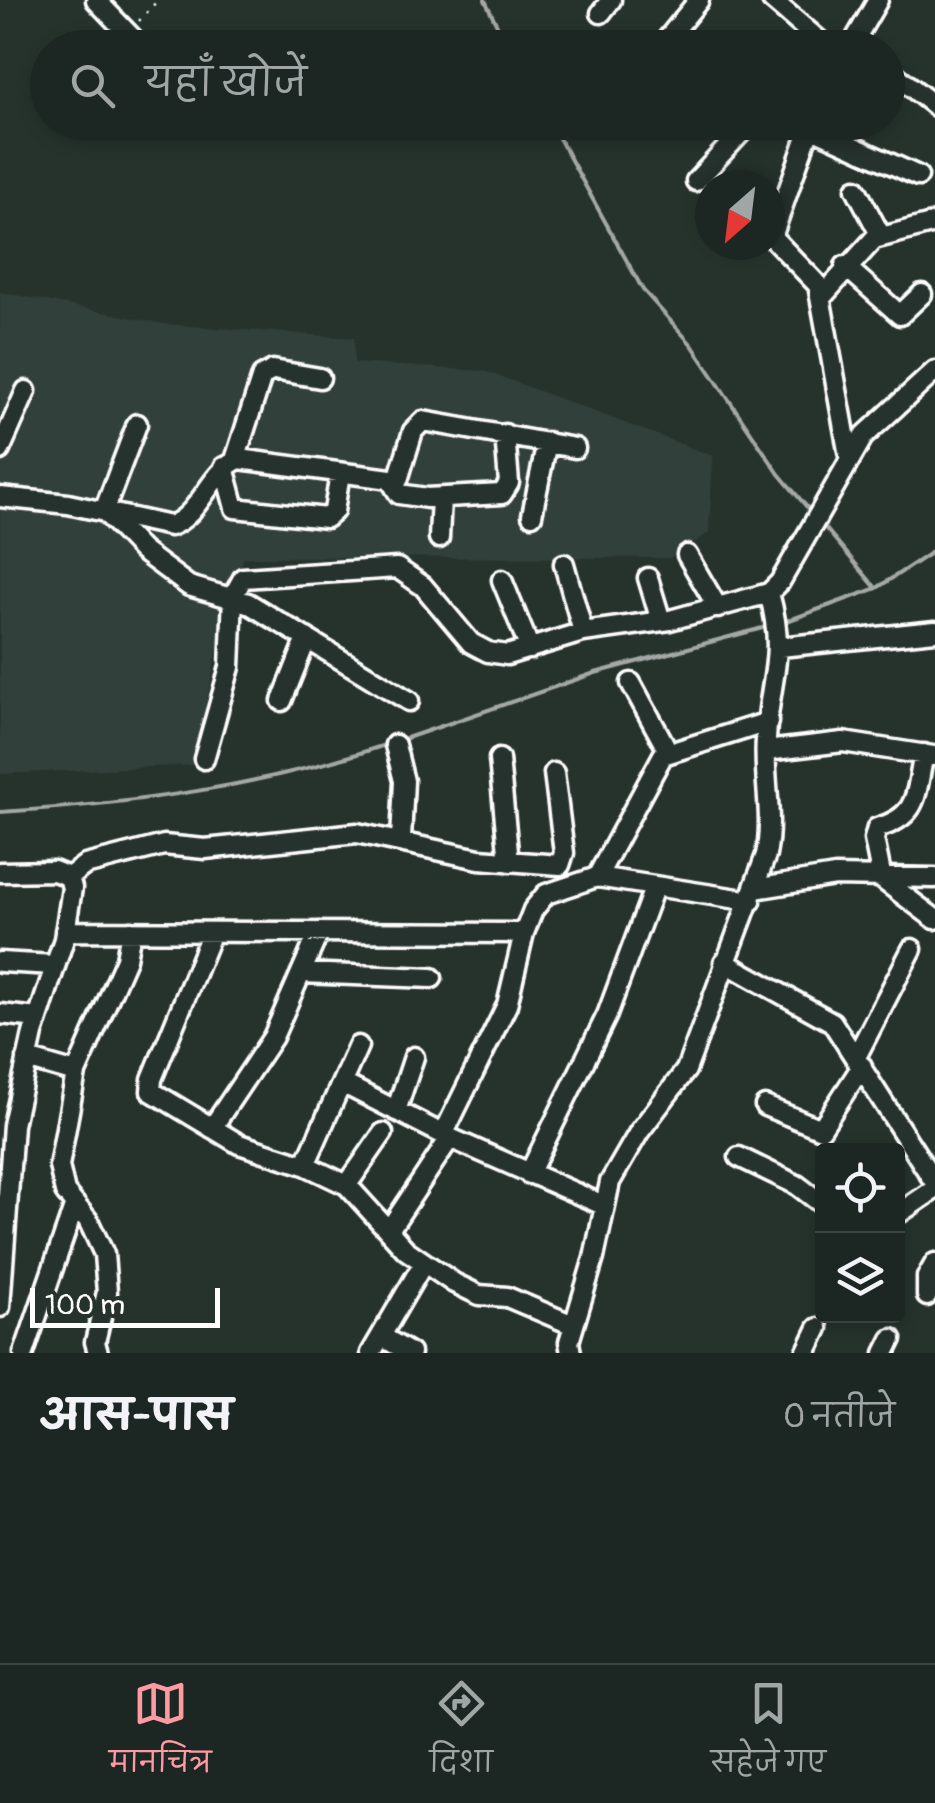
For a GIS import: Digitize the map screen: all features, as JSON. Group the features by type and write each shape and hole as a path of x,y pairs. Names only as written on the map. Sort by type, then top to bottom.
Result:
{"street":[{"path":"96,0 123,30"},
{"path":"675,30 700,0"},
{"path":"772,0 807,30"},
{"path":"862,30 878,0"},
{"path":"905,82 935,106"},
{"path":"706,170 735,140"},
{"path":"806,140 772,237 810,272 821,298 850,456"},
{"path":"842,140 918,176"},
{"path":"856,188 881,236"},
{"path":"821,298 864,245 881,236 935,223"},
{"path":"846,266 900,315 922,294"},
{"path":"0,497 174,525 230,464 262,376 273,370 320,378"},
{"path":"204,758 230,667 234,596 238,582 245,578 397,568 424,586 476,647 507,655 583,632 718,608 768,593 812,528 863,437 935,372"},
{"path":"0,450 26,391"},
{"path":"391,481 403,473 413,430 423,421 575,448"},
{"path":"104,511 138,424"},
{"path":"230,464 254,458 391,481 403,496 441,498 505,492 509,483 505,434"},
{"path":"532,515 547,442"},
{"path":"230,464 235,508 326,518 334,511 340,473"},
{"path":"439,538 441,498"},
{"path":"104,511 133,543 189,586 234,596 409,701"},
{"path":"687,555 718,608"},
{"path":"564,564 583,632"},
{"path":"648,578 661,621"},
{"path":"502,580 530,649"},
{"path":"212,932 150,1084 153,1092 248,1148 305,1165 347,1185 423,1264 470,1292 507,1297 569,1343 616,1167 686,1070 724,962 753,895 771,830 766,751 780,646 768,593"},
{"path":"780,646 935,632"},
{"path":"282,701 308,638"},
{"path":"631,683 668,751"},
{"path":"598,877 668,751 768,722"},
{"path":"766,751 842,742 929,755 910,810 901,821 875,830 882,878 935,919"},
{"path":"396,745 404,782 401,839"},
{"path":"499,759 510,862"},
{"path":"69,877 85,864 164,846 205,849 357,833 510,862 553,866 563,862 554,774"},
{"path":"0,872 54,871 69,877"},
{"path":"388,1230 447,1136 507,1005 533,910 546,894 598,877 654,888 753,895 836,876 935,878"},
{"path":"0,1307 6,1139 65,931 72,888 69,877"},
{"path":"529,1174 607,1015 654,888"},
{"path":"65,931 524,934"},
{"path":"98,1353 95,1342 106,1292 104,1254 96,1233 58,1174 76,1073 126,959 131,931"},
{"path":"212,1128 273,1036 319,932"},
{"path":"765,1106 810,1128 821,1129 859,1062 912,949"},
{"path":"0,962 54,966"},
{"path":"724,962 832,1022 935,1186 905,1209"},
{"path":"302,973 432,978"},
{"path":"0,1014 38,1018"},
{"path":"305,1165 358,1046"},
{"path":"396,1111 414,1058"},
{"path":"27,1059 76,1073"},
{"path":"342,1082 447,1136 604,1205"},
{"path":"347,1185 383,1132"},
{"path":"739,1156 797,1185 815,1199"},
{"path":"24,1353 75,1204"},
{"path":"927,1296 927,1278 935,1263"},
{"path":"370,1353 423,1264"},
{"path":"806,1353 818,1328"},
{"path":"381,1336 410,1353"}],"path":[{"path":"131,30 158,0"}],"shaded area":[{"path":"0,292 164,324 354,338 354,363 485,371 713,456 709,533 670,558 244,557 224,618 193,765 0,774"}],"waterway":[{"path":"485,0 499,30"},
{"path":"560,140 643,290 692,345 779,474 811,512"},
{"path":"821,523 876,588"},
{"path":"784,622 877,588 935,550"},
{"path":"401,740 595,673 770,626"},
{"path":"0,812 196,791 293,772 388,744"}]}
